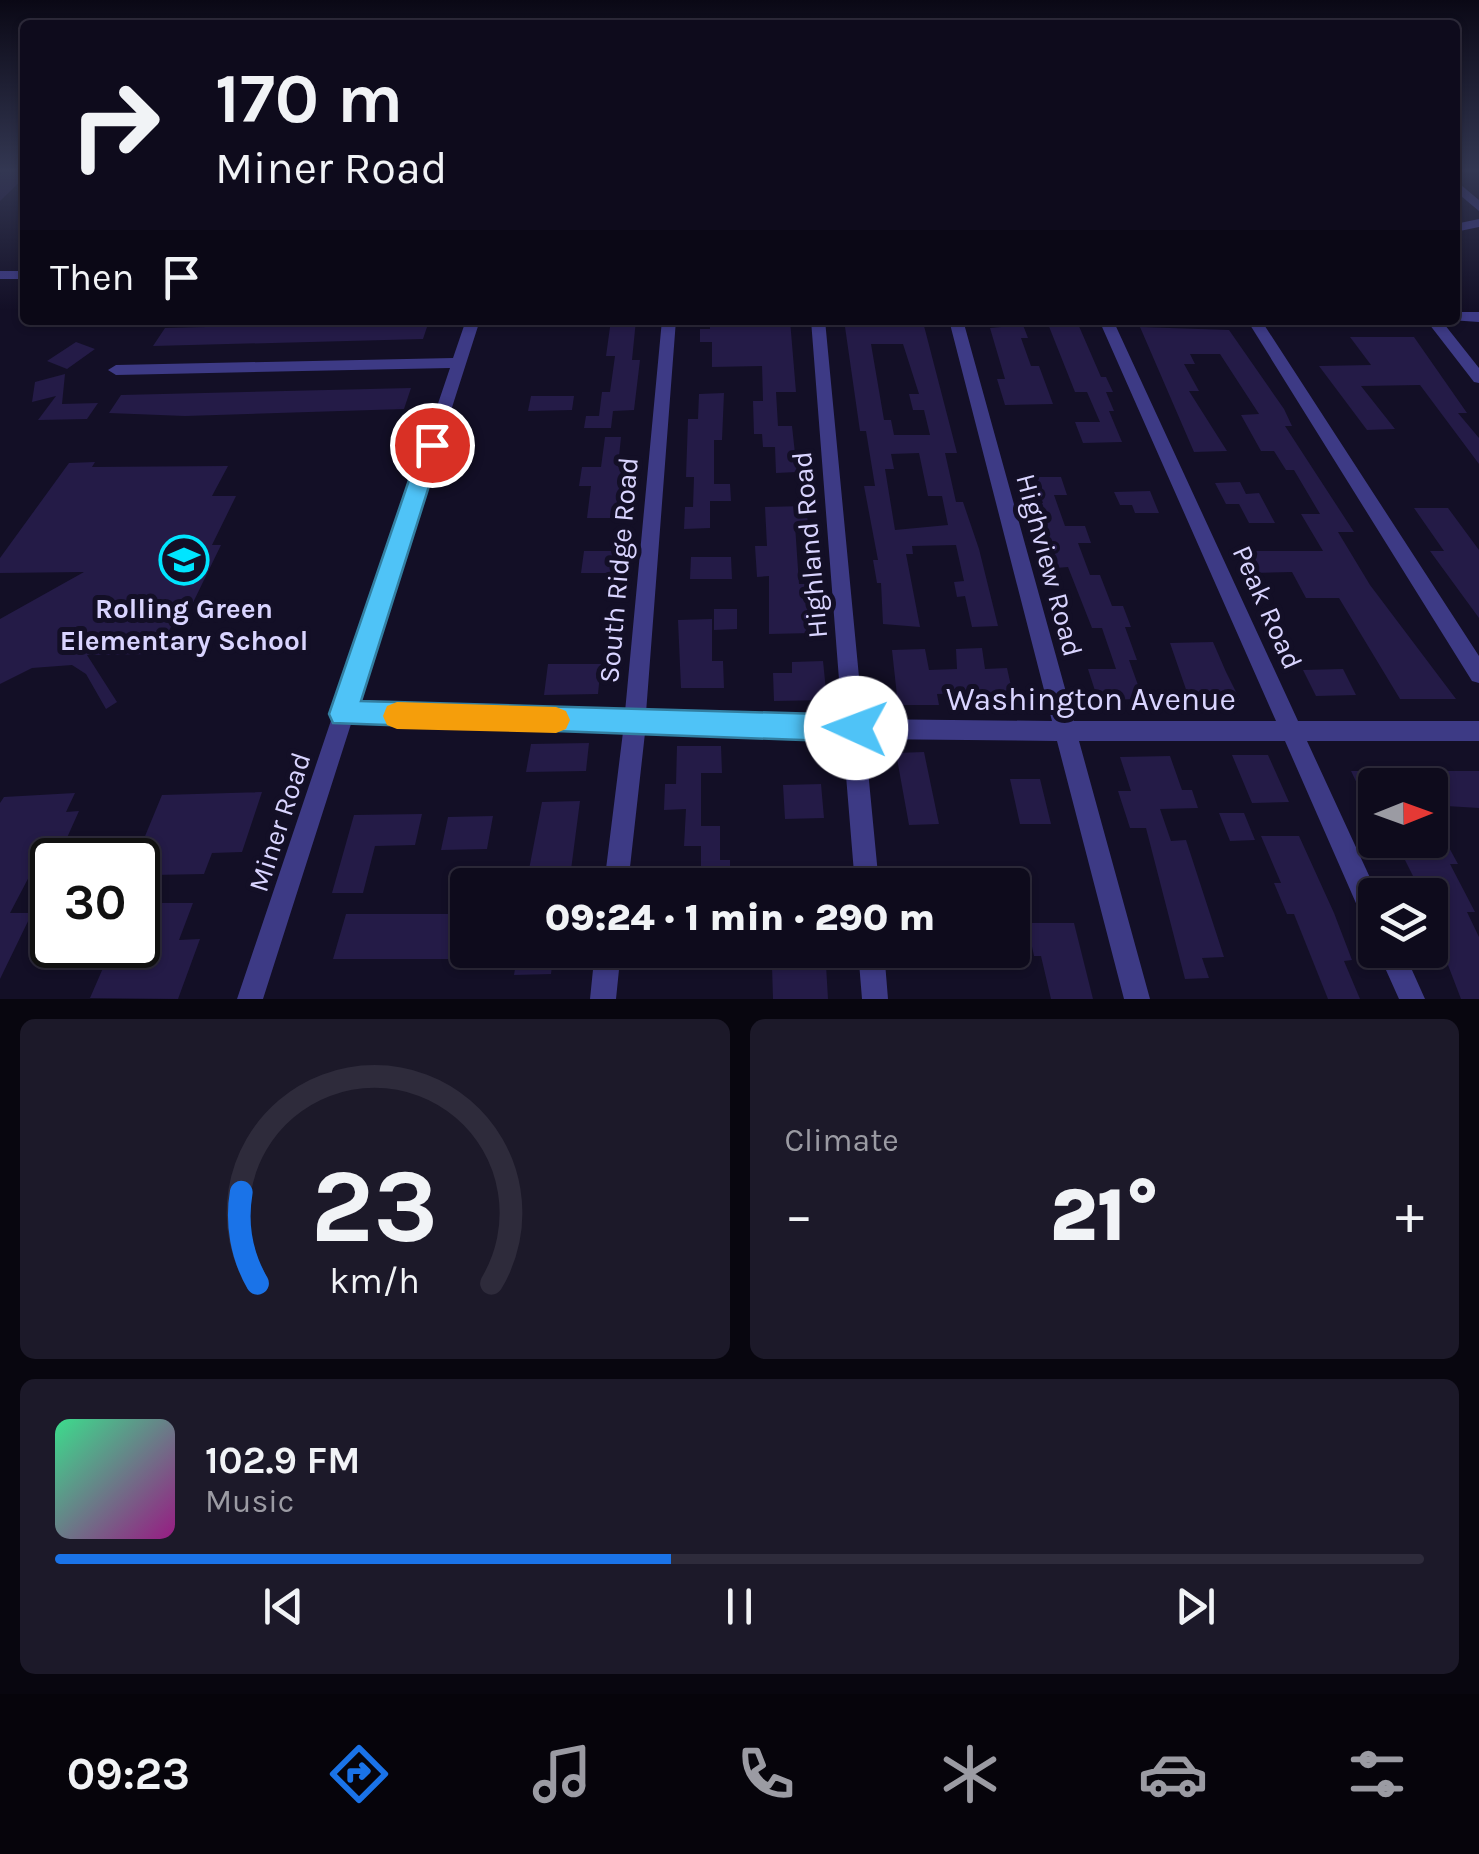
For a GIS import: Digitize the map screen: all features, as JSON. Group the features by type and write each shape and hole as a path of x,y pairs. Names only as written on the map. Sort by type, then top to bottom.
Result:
{"street":[{"name":"Miner Road","path":"250,999 471,325"},
{"name":"South Ridge Road","path":"618,868 635,722 669,325"},
{"name":"Highland Road","path":"818,325 866,868"},
{"name":"Highview Road","path":"957,325 1137,999"},
{"name":"Peak Road","path":"1108,325 1358,881"},
{"path":"1257,325 1479,674"},
{"path":"1437,325 1479,378"},
{"path":"116,370 459,363"},
{"name":"Washington Avenue","path":"343,714 1066,732 1479,732"},
{"path":"602,999 606,968"},
{"path":"872,968 875,999"},
{"path":"1398,968 1412,999"}],"building":[{"path":"428,325 423,339 153,346 165,328"},
{"path":"610,325 636,325 632,360 640,360 634,410 613,411 611,428 584,428 586,416 599,416 602,392 610,392 615,356 606,356"},
{"path":"710,325 790,325 796,392 776,392 778,426 792,426 797,472 776,473 775,447 763,447 762,434 754,434 753,401 763,401 762,366 712,367 712,342 700,342 700,329 710,329"},
{"path":"845,325 924,325 957,453 945,453 956,502 963,502 979,549 998,626 972,627 965,596 957,597 954,582 964,581 956,545 912,546 913,554 906,554 920,627 883,624 881,583 877,583 873,560 878,560 864,486 875,486 866,431 860,431","holes":["871,344 903,344 919,394 909,394 913,410 924,410 930,435 894,435 891,420 884,420","919,453 928,496 942,496 948,525 895,530 885,469 894,469 891,454"]},
{"path":"1023,325 1028,338 1021,338 1031,366 1039,366 1053,404 1005,405 997,379 1005,379 990,328"},
{"path":"1048,325 1078,325 1101,377 1106,377 1113,392 1106,392 1114,411 1109,411 1122,442 1083,443 1075,422 1100,422 1087,392 1075,392"},
{"path":"1140,327 1229,330 1284,409 1292,426 1285,426 1354,532 1338,532 1370,585 1456,699 1400,699 1339,598 1306,598 1292,572 1252,573 1241,551 1323,551 1301,514 1320,514 1294,470 1286,470 1274,451 1261,451 1241,415 1259,414 1220,354 1190,354 1195,364 1184,364 1199,391 1189,391 1227,451 1194,452"},
{"path":"1350,337 1414,337 1467,413 1458,413 1479,438 1479,464 1420,385 1361,386 1395,429 1367,430 1319,366 1371,365"},
{"path":"76,342 95,349 67,369 47,361"},
{"path":"65,374 62,404 98,403 87,419 38,420 56,396 32,402 35,382"},
{"path":"411,388 404,409 185,416 109,413 121,395"},
{"path":"724,393 722,440 714,440 714,484 730,484 731,501 710,501 710,528 684,529 685,507 693,507 694,477 686,477 688,419 698,419 699,394"},
{"path":"531,396 574,396 572,410 528,411"},
{"path":"605,437 621,437 618,467 625,467 619,518 587,518 591,486 579,486 582,467 601,467"},
{"path":"95,462 92,467 228,466 212,496 236,496 212,545 221,545 186,617 176,617 157,654 87,655 117,702 106,709 86,674 72,665 32,668 0,684 0,619 84,572 0,573 0,558 69,463"},
{"path":"1035,477 1061,477 1067,495 1054,495 1065,526 1085,526 1091,543 1078,543 1090,575 1100,575 1112,606 1123,606 1131,627 1125,627 1137,660 1129,660 1143,699 1098,700 1088,669 1116,669 1102,628 1092,628 1068,567 1056,568 1035,503 1043,503"},
{"path":"1240,482 1246,494 1259,493 1275,523 1249,523 1239,504 1226,504 1215,483"},
{"path":"1150,491 1159,513 1135,513 1132,505 1120,505 1114,492"},
{"path":"806,506 808,524 795,525 799,584 810,584 812,633 769,634 769,576 757,577 755,546 767,546 765,507"},
{"path":"1414,508 1448,508 1479,550 1479,618 1430,551 1444,551"},
{"path":"584,551 615,551 613,573 581,573"},
{"path":"691,557 731,557 732,579 690,579"},
{"path":"714,609 737,609 737,629 714,630"},
{"path":"712,619 712,661 723,661 724,688 681,688 678,620"},
{"path":"1213,642 1240,700 1190,701 1170,643"},
{"path":"982,648 985,669 1007,668 1015,704 977,705 975,693 937,694 939,705 898,705 892,650 925,649 929,670 957,669 956,649"},
{"path":"823,661 827,700 774,701 773,673 792,673 792,662"},
{"path":"548,664 601,664 598,694 544,695"},
{"path":"1343,669 1356,695 1316,696 1303,670"},
{"path":"589,743 586,771 526,772 531,744"},
{"path":"677,746 721,746 722,773 701,773 701,826 720,826 720,860 730,860 730,868 701,868 701,846 684,846 686,809 664,810 665,784 676,784"},
{"path":"924,752 939,824 909,825 896,753"},
{"path":"1232,755 1268,755 1289,802 1252,803"},
{"path":"1170,756 1182,790 1192,790 1198,808 1160,809 1171,841 1186,840 1224,957 1202,958 1209,978 1185,979 1146,828 1130,828 1118,791 1131,791 1120,757"},
{"path":"1448,771 1479,771 1479,808 1448,806"},
{"path":"1010,779 1040,779 1051,824 1020,824"},
{"path":"821,784 824,818 785,819 783,785"},
{"path":"262,792 242,852 212,853 204,874 160,875 160,838 144,838 162,795"},
{"path":"75,793 66,812 79,811 67,838 30,838 30,875 10,913 30,913 30,917 0,979 0,803 4,797"},
{"path":"580,801 571,868 529,868 542,802"},
{"path":"1219,813 1244,813 1255,840 1230,841"},
{"path":"422,814 415,845 375,846 363,893 332,893 354,815"},
{"path":"493,816 487,849 441,850 448,817"},
{"path":"1261,836 1299,836 1352,960 1344,961 1360,999 1328,999 1294,914 1287,914 1274,883 1281,883"},
{"path":"1448,846 1458,864 1450,864 1475,912 1467,912 1479,937 1479,999 1461,999 1448,965 1448,878 1414,878 1404,858 1448,858"},
{"path":"160,903 193,903 179,940 200,939 178,999 90,998 103,968 160,968"},
{"path":"346,914 450,914 450,959 333,959"},
{"path":"1030,923 1074,923 1093,999 1051,999 1041,956 1034,956"},
{"path":"515,968 552,968 551,974 514,975"},
{"path":"772,968 826,968 828,999 773,999"}],"slow traffic":[{"path":"397,716 556,720"}],"place":[{"name":"Rolling Green Elementary School","path":"184,560"}],"route":[{"path":"432,445 343,714 856,728"}]}
